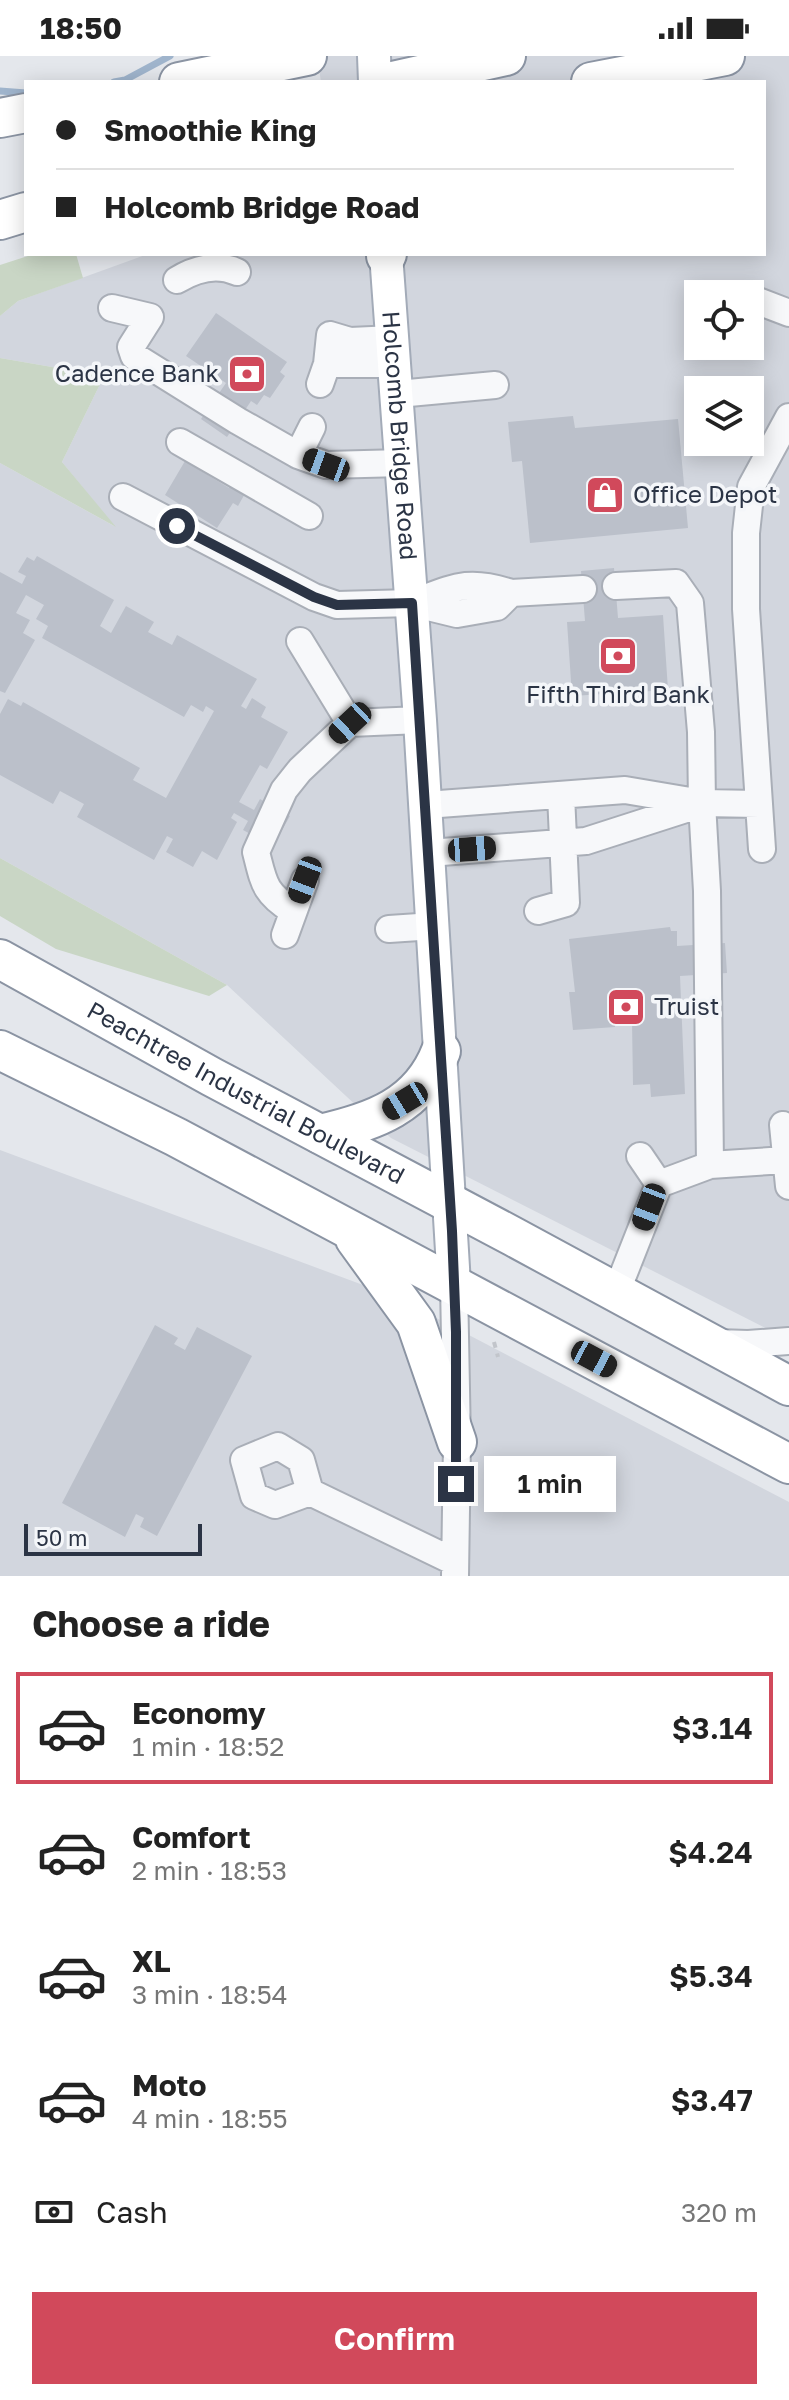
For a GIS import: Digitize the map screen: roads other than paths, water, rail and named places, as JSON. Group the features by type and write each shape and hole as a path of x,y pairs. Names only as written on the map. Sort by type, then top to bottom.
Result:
{"highway":[{"path":"189,80 307,56"},
{"path":"397,80 506,56"},
{"path":"601,80 725,56"},
{"path":"0,118 24,113"},
{"path":"0,220 24,213"},
{"name":"Peachtree Industrial Boulevard","path":"0,959 789,1386"},
{"path":"0,1050 176,1137 789,1464"},
{"path":"320,1134 359,1126 405,1101 434,1071 441,1051"},
{"path":"346,1227 416,1323 457,1442"}],"main road":[{"path":"374,56 375,80"},
{"name":"Holcomb Bridge Road","path":"386,256 434,926 454,1284"}],"street":[{"path":"177,280 192,271 210,268 228,268 237,272"},
{"path":"764,303 789,313"},
{"path":"112,308 150,317 133,341 134,356 298,455 326,465 403,463"},
{"path":"396,366 350,341 330,335 324,374 396,366 495,385"},
{"path":"762,849 746,609 746,533 751,487 789,417"},
{"path":"298,455 312,427"},
{"path":"180,442 309,516"},
{"path":"123,497 314,585 337,605 412,603 457,587 485,585 506,605 583,589"},
{"path":"616,586 676,583 690,603 701,732 707,891 710,1165"},
{"path":"300,641 347,736"},
{"path":"305,880 289,923 264,880 256,852 284,790 300,770 347,736 420,720"},
{"path":"426,805 625,790 702,803 759,804"},
{"path":"538,911 566,903 561,795"},
{"path":"429,853 586,841 702,803"},
{"path":"389,929 434,926"},
{"path":"616,1293 659,1184 710,1165 788,1173 783,1125"},
{"path":"640,1156 659,1184"},
{"name":"Holcomb Bridge Road","path":"454,1284 457,1442 455,1569"},
{"path":"708,1342 748,1344 789,1341"},
{"path":"310,1492 455,1569"}],"waterway":[{"path":"125,80 170,56"},
{"path":"0,91 24,93"}],"place":[{"name":"Cadence Bank","path":"247,374"},
{"name":"Office Depot","path":"605,495"},
{"name":"Fifth Third Bank","path":"618,656"},
{"name":"Truist","path":"626,1007"}]}
